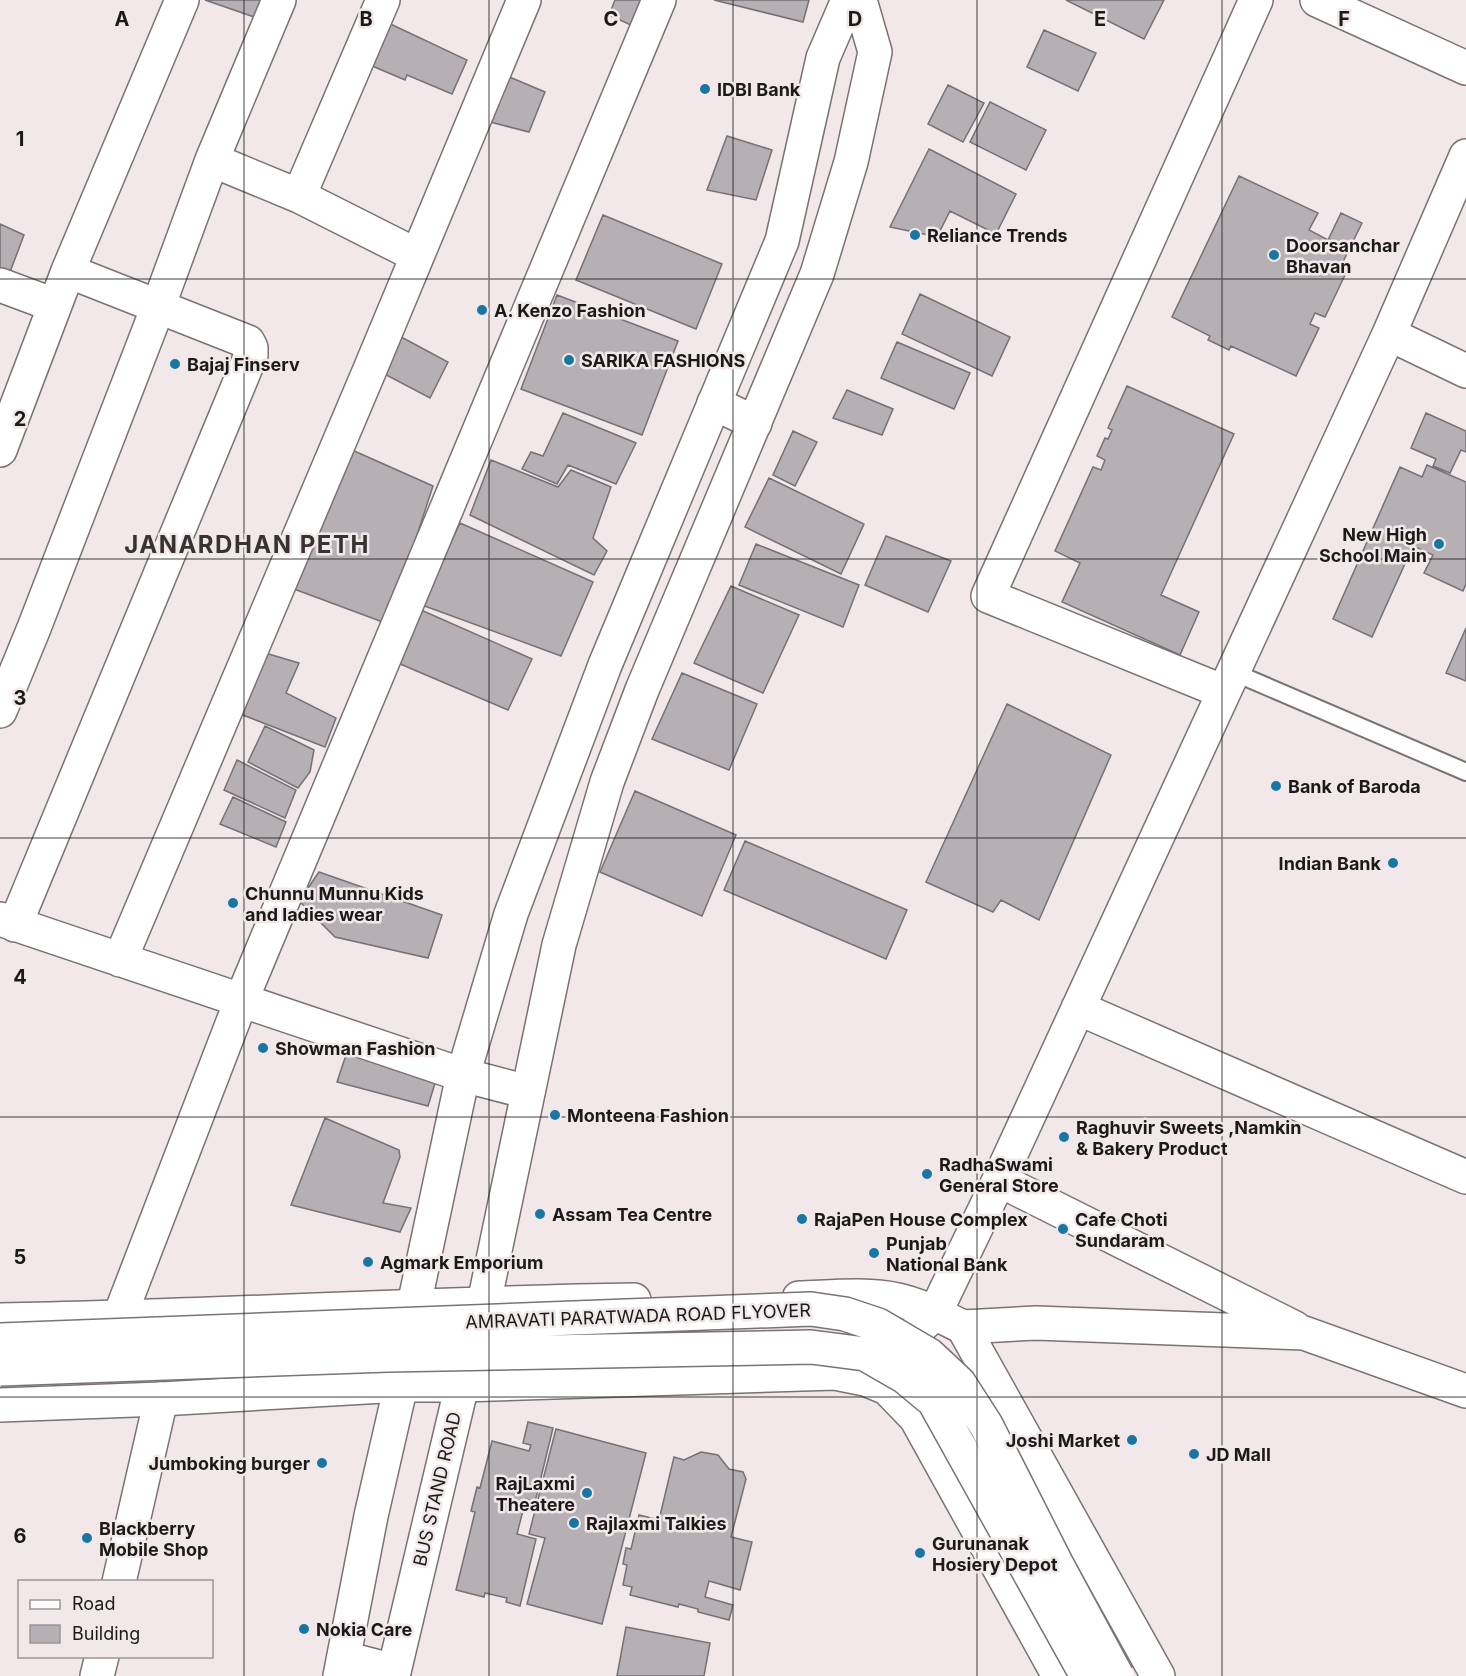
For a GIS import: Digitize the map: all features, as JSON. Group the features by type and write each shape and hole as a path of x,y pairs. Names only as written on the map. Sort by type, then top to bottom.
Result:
{"street":[{"path":"0,450 12,386 54,305 182,0"},
{"path":"0,711 158,307 212,160 279,0"},
{"path":"299,196 383,0"},
{"path":"120,960 524,0"},
{"path":"119,1318 241,1001 659,0"},
{"path":"393,1674 342,1667 371,1516 401,1385 414,1305 463,1075 511,914 605,665 782,241 823,58 848,0"},
{"name":"BUS STAND ROAD","path":"393,1674 462,1385 484,1303 559,945 607,782 642,690 817,274 851,162 875,52 860,0"},
{"path":"1228,682 988,596 1256,0"},
{"path":"1317,0 1466,68"},
{"path":"866,1379 949,1320 999,1180 1389,334 1466,156"},
{"path":"212,160 299,196 416,255"},
{"path":"68,271 248,342 251,355 7,922 463,1075 528,1092"},
{"path":"0,285 54,305"},
{"path":"1389,334 1466,371"},
{"path":"714,403 754,423"},
{"path":"1078,1008 1466,1177"},
{"path":"999,1180 1304,1333 1466,1391"},
{"path":"0,1320 119,1318 484,1303 873,1297 898,1300 949,1320 1304,1333"},
{"name":"AMRAVATI PARATWADA ROAD FLYOVER","path":"0,1340 811,1309 845,1314 878,1324 929,1355 959,1383 986,1425 1117,1676"},
{"path":"949,1320 1158,1676"},
{"name":"AMRAVATI PARATWADA ROAD FLYOVER","path":"0,1369 388,1355 692,1349 811,1347 865,1354 905,1377 934,1401 1088,1676"},
{"path":"0,1405 161,1400 401,1385 835,1373 866,1379 887,1388 916,1418 1059,1676"},
{"path":"119,1580 161,1400"},
{"path":"97,1676 102,1658"}],"lane":[{"path":"1228,682 1466,771"}],"building":[{"path":"205,0 263,0 260,19"},
{"path":"615,0 641,0 633,26 609,15"},
{"path":"714,0 809,0 803,22"},
{"path":"1066,0 1164,0 1144,39"},
{"path":"382,20 467,60 452,94 407,75 405,80 363,62"},
{"path":"1044,30 1096,53 1078,91 1027,67"},
{"path":"507,76 545,92 529,132 490,122"},
{"path":"948,85 984,103 963,142 928,124"},
{"path":"990,102 1046,130 1026,170 970,142"},
{"path":"727,136 772,150 756,200 707,190"},
{"path":"929,149 1016,194 996,234 950,211 937,237 890,227"},
{"path":"1239,176 1318,213 1309,230 1328,240 1341,213 1362,223 1338,272 1345,275 1325,317 1315,313 1310,324 1319,328 1296,376 1231,346 1229,350 1208,340 1210,336 1172,317"},
{"path":"603,215 722,264 696,329 576,280"},
{"path":"0,224 24,235 10,272 0,268"},
{"path":"920,294 1010,337 992,376 902,334"},
{"path":"557,295 678,341 642,435 521,389"},
{"path":"390,331 448,362 430,398 371,367"},
{"path":"897,342 970,373 954,409 881,378"},
{"path":"1127,386 1234,434 1161,595 1199,612 1180,655 1062,602 1080,563 1055,551 1093,467 1101,470 1105,460 1097,456 1105,438 1108,439 1112,430 1108,428"},
{"path":"847,390 893,409 882,435 833,418"},
{"path":"563,413 636,443 616,484 568,465 557,484 522,469 531,452 543,456"},
{"path":"1426,413 1466,431 1466,452 1461,450 1450,473 1433,466 1436,459 1411,448"},
{"path":"793,431 817,442 795,486 773,475"},
{"path":"343,446 433,486 388,624 294,589"},
{"path":"491,460 558,487 571,470 611,487 593,538 607,551 594,575 470,515"},
{"path":"1427,465 1466,482 1466,584 1463,591 1424,573 1433,555 1413,546 1372,637 1333,619 1400,467 1422,477"},
{"path":"769,478 864,524 841,574 745,527"},
{"path":"460,523 593,582 561,656 422,605"},
{"path":"886,536 951,561 928,612 865,585"},
{"path":"756,544 859,585 843,627 739,585"},
{"path":"731,586 799,615 763,693 694,663"},
{"path":"421,610 532,659 508,710 398,663"},
{"path":"1466,628 1466,681 1446,673"},
{"path":"262,652 299,663 286,693 336,718 325,747 235,712"},
{"path":"682,673 757,704 729,770 652,739"},
{"path":"1007,704 1111,755 1039,920 1001,900 993,912 926,882"},
{"path":"265,726 314,750 310,772 298,788 248,762"},
{"path":"237,760 296,790 285,818 224,790"},
{"path":"635,791 736,835 702,916 600,872"},
{"path":"233,797 286,822 276,847 220,824"},
{"path":"745,841 907,910 886,959 724,890"},
{"path":"319,872 442,915 428,958 335,937 299,901"},
{"path":"347,1052 437,1077 428,1106 337,1082"},
{"path":"325,1118 399,1150 400,1157 383,1203 411,1208 400,1232 291,1205"},
{"path":"528,1422 553,1428 535,1502 526,1499 517,1534 536,1539 520,1606 506,1602 507,1598 485,1593 484,1597 456,1590 475,1512 471,1511 477,1487 480,1488 492,1441 529,1451 531,1445 523,1443"},
{"name":"RajLaxmi Theatere","path":"556,1429 646,1453 602,1624 527,1604 545,1538 529,1534"},
{"path":"701,1452 718,1455 729,1469 743,1472 746,1479 731,1537 752,1542 740,1590 709,1581 705,1597 733,1605 729,1620 698,1612 698,1609 679,1604 678,1607 630,1595 632,1587 623,1585 627,1565 623,1564 626,1548 631,1549 639,1515 659,1520 674,1457 684,1460"},
{"path":"626,1627 710,1643 704,1676 617,1676"}],"place":[{"name":"IDBI Bank","path":"705,89"},
{"name":"Reliance Trends","path":"915,235"},
{"name":"Doorsanchar Bhavan","path":"1274,255"},
{"name":"A. Kenzo Fashion","path":"482,310"},
{"name":"SARIKA FASHIONS","path":"569,360"},
{"name":"Bajaj Finserv","path":"175,364"},
{"name":"New High School Main","path":"1439,544"},
{"name":"Bank of Baroda","path":"1276,786"},
{"name":"Indian Bank","path":"1393,863"},
{"name":"Chunnu Munnu Kids and ladies wear","path":"233,903"},
{"name":"Showman Fashion","path":"263,1048"},
{"name":"Monteena Fashion","path":"555,1115"},
{"name":"Raghuvir Sweets ,Namkin & Bakery Product","path":"1064,1137"},
{"name":"RadhaSwami General Store","path":"927,1174"},
{"name":"Assam Tea Centre","path":"540,1214"},
{"name":"RajaPen House Complex","path":"802,1219"},
{"name":"Cafe Choti Sundaram","path":"1063,1229"},
{"name":"Punjab National Bank","path":"874,1253"},
{"name":"Agmark Emporium","path":"368,1262"},
{"name":"Joshi Market","path":"1132,1440"},
{"name":"JD Mall","path":"1194,1454"},
{"name":"Jumboking burger","path":"322,1463"},
{"name":"RajLaxmi Theatere","path":"587,1493"},
{"name":"Rajlaxmi Talkies","path":"574,1523"},
{"name":"Blackberry Mobile Shop","path":"87,1538"},
{"name":"Gurunanak Hosiery Depot","path":"920,1553"},
{"name":"Nokia Care","path":"304,1629"}],"district":[{"name":"JANARDHAN PETH","path":"247,544"}]}
